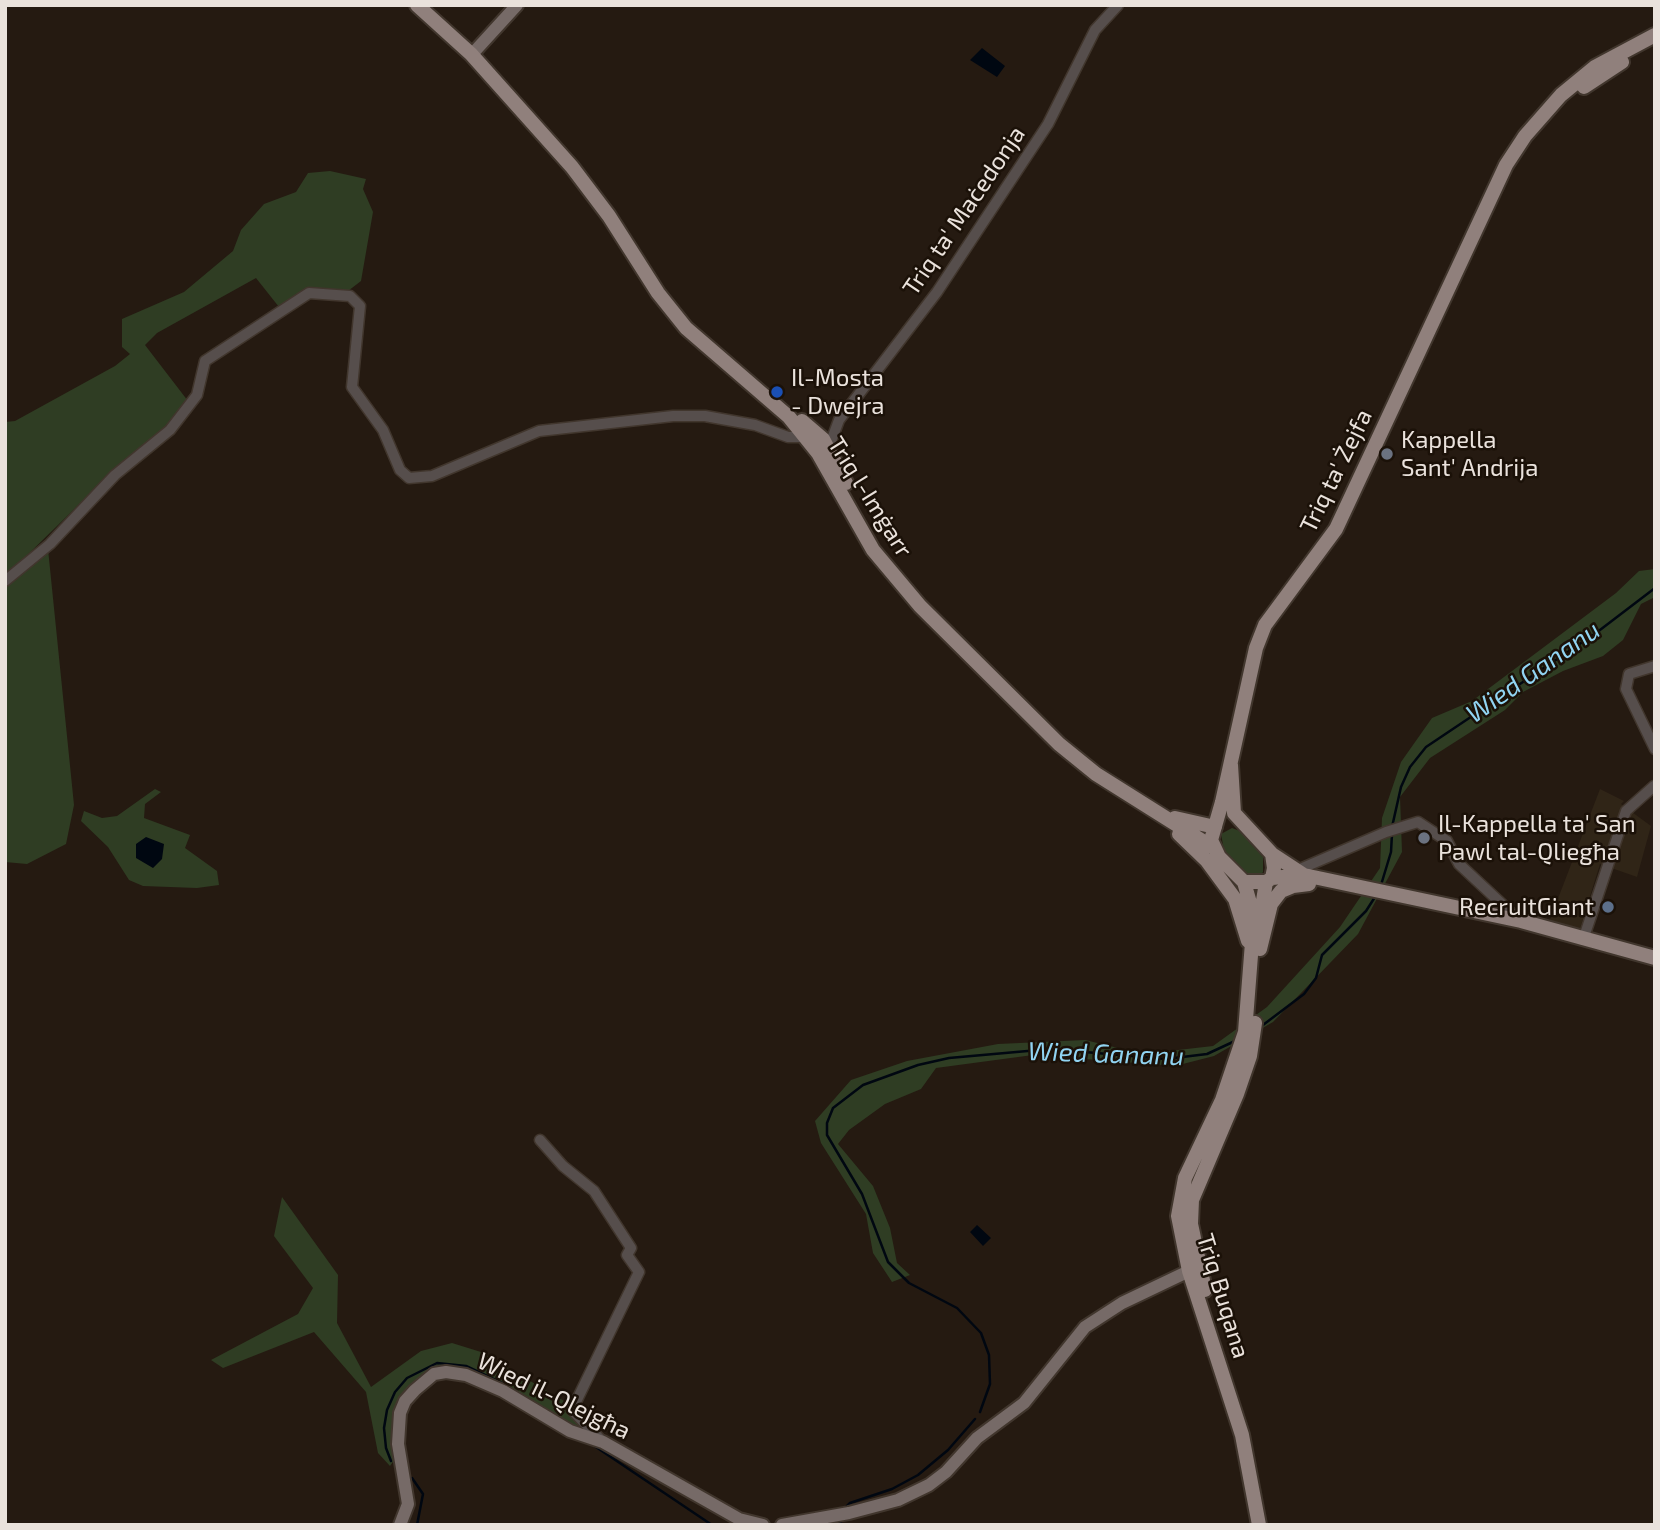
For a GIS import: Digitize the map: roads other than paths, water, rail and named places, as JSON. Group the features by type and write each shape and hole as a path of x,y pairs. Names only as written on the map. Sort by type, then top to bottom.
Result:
{"main road":[{"name":"Triq l-Imġarr","path":"417,5 479,62 572,167 609,216 658,293 686,328 810,436 828,448 879,547 924,600 1063,739 1176,818 1216,823"},
{"name":"Triq l-Imġarr","path":"426,5 475,51 575,159 690,324 810,436 873,550 902,586 1059,744 1096,774 1212,847 1244,882"},
{"name":"Triq ta' Żejfa","path":"1212,847 1256,648 1265,625 1286,593 1336,529 1506,166 1540,117 1561,95 1595,67 1655,34"},
{"name":"Triq ta' Żejfa","path":"1474,233 1520,155 1566,100 1655,44"},
{"name":"Triq ta' Żejfa","path":"1231,765 1231,804 1238,817"},
{"path":"1148,799 1181,815 1204,815 1217,800 1231,765"},
{"path":"1096,774 1169,825 1222,881 1235,899 1248,934 1251,977"},
{"path":"1216,823 1238,817 1272,854 1302,872 1387,894 1521,921 1655,958"},
{"name":"Triq Buqana","path":"1269,1525 1241,1407 1198,1268 1191,1224 1192,1200 1197,1184 1237,1094 1248,1037 1272,854"},
{"path":"1244,882 1269,880 1302,872"},
{"name":"Triq Buqana","path":"1244,882 1254,917 1248,1037 1185,1178 1179,1200 1180,1230 1189,1271 1242,1435 1259,1525"},
{"path":"1259,958 1271,904 1281,891 1293,886 1355,886"}],"street":[{"path":"475,51 517,5"},
{"name":"Triq ta' Maċedonja","path":"828,448 833,432 937,292 1048,124 1095,30 1118,5"},
{"path":"5,581 50,544 115,475 170,430 197,395 205,361 309,293 350,296 360,306 352,387 383,430 400,470 409,478 432,476 539,431 673,416 705,416 755,425 788,438 833,432"},
{"path":"1655,666 1629,674 1626,690 1655,749"},
{"path":"1583,940 1626,811 1654,786"},
{"path":"1302,872 1386,832 1418,822 1447,841 1459,864 1521,921"},
{"path":"540,1140 563,1166 594,1191 632,1248 627,1255 639,1272 572,1410 598,1441"},
{"path":"782,1525 849,1513 906,1497 946,1472 973,1441 1024,1403 1085,1327 1122,1303 1189,1271"},
{"name":"Wied il-Qlejgħa","path":"400,1525 408,1504 398,1444 400,1413 409,1396 434,1374 460,1373 483,1381 570,1431 598,1441 739,1520 763,1525"}],"waterway":[{"name":"Wied Gananu","path":"1392,827 1401,787 1410,767 1426,747 1596,633 1655,588"},
{"name":"Wied Gananu","path":"1381,885 1391,852 1392,834"},
{"name":"Wied Gananu","path":"1259,1028 1304,994 1316,978 1322,955 1366,911 1375,897"},
{"name":"Wied Gananu","path":"980,1412 990,1384 989,1355 981,1333 957,1308 909,1283 888,1262 862,1194 827,1135 827,1123 833,1108 863,1085 918,1065 949,1058 1050,1049 1166,1059 1207,1054 1235,1041"},
{"path":"391,1461 386,1448 384,1428 387,1410 395,1392 407,1378 437,1363 466,1366 504,1384 543,1408"},
{"path":"844,1509 850,1503 892,1489 918,1475 948,1450 975,1419"},
{"path":"590,1443 712,1525"},
{"path":"412,1478 423,1494 417,1525"},
{"path":"837,1525 842,1521"}],"place":[{"name":"Il-Mosta - Dwejra","path":"777,392"},
{"name":"Kappella Sant' Andrija","path":"1387,454"},
{"name":"Il-Kappella ta' San Pawl tal-Qliegħa","path":"1424,838"},
{"name":"RecruitGiant","path":"1608,907"}]}
